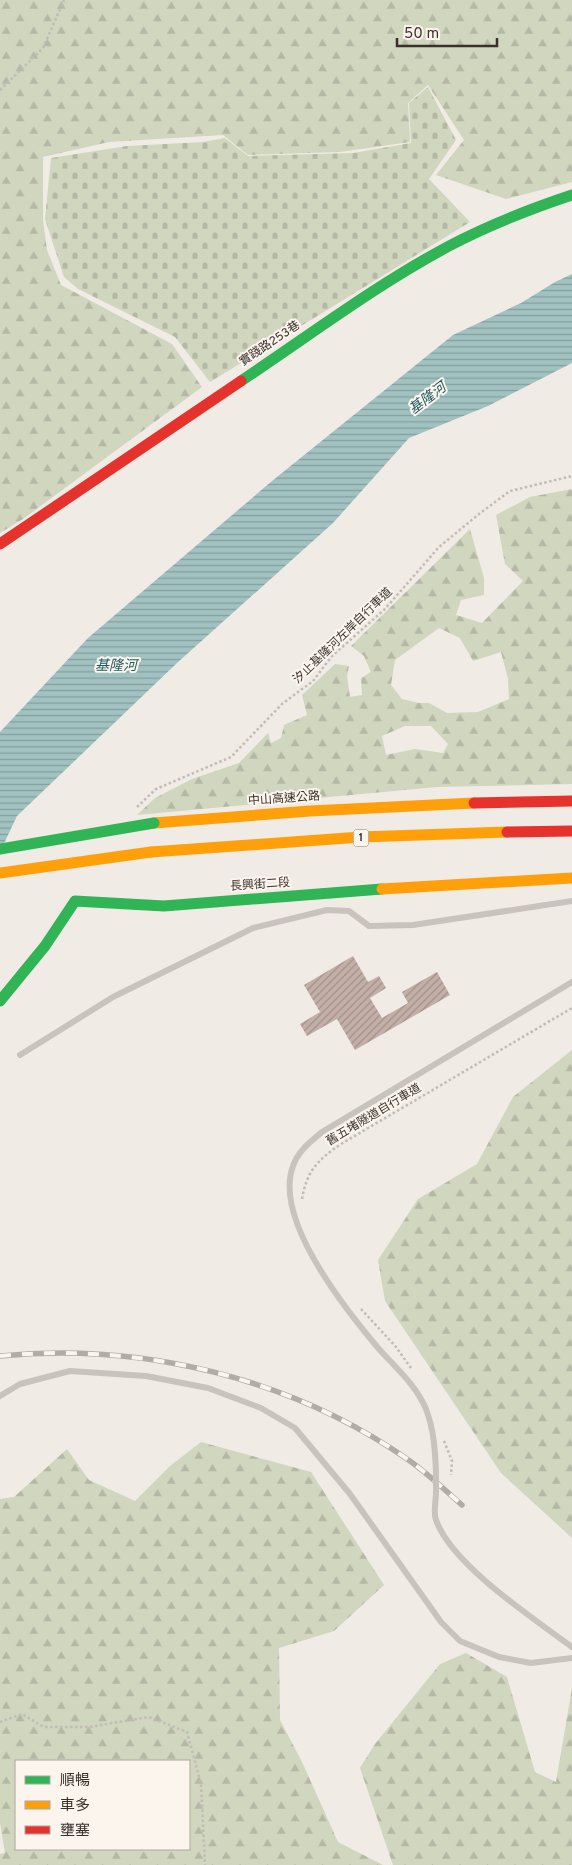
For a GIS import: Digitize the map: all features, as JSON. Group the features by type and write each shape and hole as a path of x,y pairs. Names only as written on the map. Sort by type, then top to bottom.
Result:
{"main road":[{"name":"實踐路253巷","path":"0,544 379,286 456,241 532,206 572,195"},
{"name":"中山高速公路","path":"0,849 154,823 276,812 490,801 572,801"},
{"name":"1","path":"0,874 151,852 279,842 489,831 572,831"},
{"name":"長興街二段","path":"0,1001 45,946 75,901 164,906 363,890 572,878"}],"lane":[{"path":"20,1055 112,997 254,928 327,910 349,912 369,926 389,926 413,925 572,901"},
{"path":"572,982 322,1132 303,1148 292,1167 290,1198 298,1228 334,1293 380,1350 407,1378 426,1408 435,1443 435,1518 446,1540 476,1572 572,1647"},
{"path":"0,1396 20,1384 70,1371 146,1376 208,1388 261,1408 295,1428 350,1494 441,1622 460,1641 500,1657 531,1663 572,1658"}],"path":[{"path":"0,90 43,48 64,0"},
{"name":"汐止基隆河左岸自行車道","path":"135,808 156,789 231,757 282,704 313,681 331,657 385,609 439,547 494,502 510,490 572,476"},
{"name":"舊五堵隧道自行車道","path":"301,1201 304,1183 310,1172 324,1156 341,1144 572,1008"},
{"path":"358,1306 396,1347 413,1372"},
{"path":"442,1437 452,1461 451,1475"},
{"path":"0,1722 22,1714 44,1727 89,1727 149,1717 187,1732 201,1784 205,1865"}],"green space":[{"path":"0,0 572,0 572,182 506,199 436,175 464,140 428,85 408,103 410,142 340,152 248,155 223,135 109,142 43,157 43,220 47,250 61,285 172,344 202,387 23,519 0,533"},
{"path":"428,87 456,140 429,179 470,222 210,382 175,337 78,289 64,277 45,219 51,158 127,146 203,142 225,138 248,156 353,153 411,143 409,103"},
{"path":"572,489 572,784 437,787 137,815 155,798 192,779 239,763 268,733 271,743 281,738 284,725 307,715 302,695 335,664 349,666 347,676 350,697 362,695 361,678 371,672 364,656 351,646 470,529 484,578 484,595 461,600 456,615 482,623 523,581 505,564 496,515 530,497","holes":["439,628 460,638 473,661 501,652 508,679 509,699 478,712 447,713 429,703 402,699 391,685 395,660","405,726 431,726 448,744 443,753 415,749 386,755 382,736"]},
{"path":"572,1050 572,1538 501,1473 385,1301 378,1260 418,1199 477,1164 513,1097"},
{"path":"201,1442 311,1472 384,1585 334,1631 279,1648 280,1720 302,1762 338,1842 383,1865 0,1865 0,1854 5,1853 0,1823 0,1499 14,1497 67,1449 89,1480 135,1501 170,1466"},
{"path":"466,1653 507,1677 535,1772 556,1782 572,1688 572,1865 393,1865 360,1768 375,1744 440,1664"}],"water":[{"name":"基隆河","path":"572,274 572,363 488,406 409,438 333,523 177,663 17,816 0,852 0,732 88,638 272,481 453,335 521,303"}],"building":[{"path":"353,956 368,982 379,976 386,988 370,998 382,1018 408,1003 402,992 437,972 450,995 355,1050 337,1019 307,1036 300,1024 320,1012 304,985"}],"railway":[{"path":"0,1356 54,1353 107,1355 161,1361 214,1372 266,1388 316,1408 364,1432 410,1461 462,1505"}],"traffic: fast":[{"path":"241,381 369,294 422,261 494,224 572,195"},
{"path":"0,849 154,823"},
{"path":"0,1001 45,946 75,901 164,906 382,889"}],"traffic: slow":[{"path":"154,823 310,811 474,803"},
{"path":"151,852 361,837 507,832"},
{"path":"0,873 151,852"},
{"path":"382,889 572,878"}],"traffic: jam":[{"path":"0,544 241,381"},
{"path":"474,803 572,801"},
{"path":"507,832 572,831"}]}
